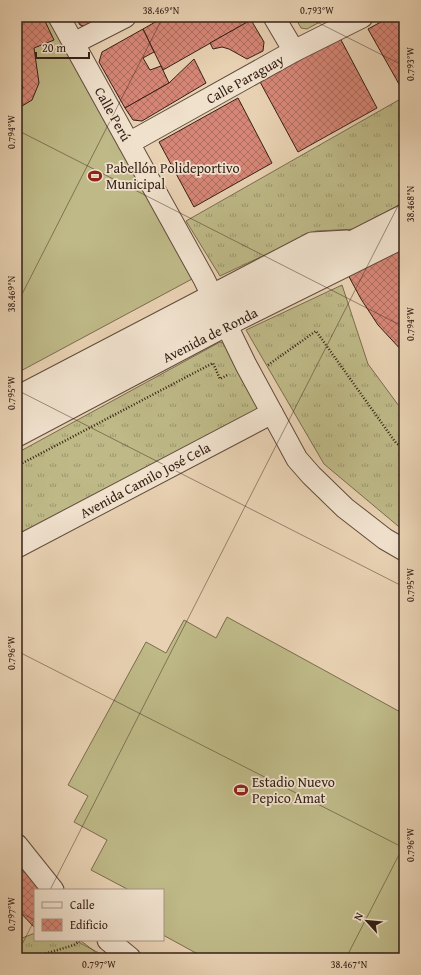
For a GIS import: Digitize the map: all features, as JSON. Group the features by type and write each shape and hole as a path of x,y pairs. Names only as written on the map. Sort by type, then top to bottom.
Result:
{"street":[{"name":"Calle Perú","path":"59,17 129,143 219,310 249,370 298,459 311,475 345,508 385,539 404,550"},
{"path":"74,44 125,17"},
{"path":"274,17 294,51"},
{"name":"Calle Paraguay","path":"129,143 294,51 362,17"},
{"name":"Avenida de Ronda","path":"17,436 219,310 312,243 353,241 404,215"},
{"name":"Avenida de Ronda","path":"17,396 219,310 404,237"},
{"name":"Avenida de Ronda","path":"17,416 219,310"},
{"name":"Avenida Camilo José Cela","path":"17,547 272,413"},
{"path":"17,845 53,889"},
{"path":"109,941 130,958"}],"path":[{"path":"17,466 213,363 220,379 249,370 316,332 396,443 404,448"},
{"path":"31,958 74,945 80,941"}],"green space":[{"path":"17,17 51,17 192,279 17,373"},
{"path":"295,17 329,17 307,29 301,28"},
{"path":"404,97 404,202 356,229 316,231 220,276 186,221"},
{"path":"342,285 368,364 399,406 404,409 404,531 324,464 246,330"},
{"path":"220,342 225,344 258,405 256,412 17,538 17,453"},
{"name":"Estadio Nuevo Pepico Amat","path":"227,617 404,714 404,958 205,958 164,936 164,889 127,889 91,870 107,840 74,822 88,796 68,785 146,642 166,653 184,620 216,638"},
{"path":"34,933 34,941 81,941 103,958 17,958 17,940"}],"building":[{"path":"17,17 43,17 54,40 34,48 39,83 32,100 17,109 17,91 23,88 17,68"},
{"path":"106,17 87,27 80,25 76,18"},
{"path":"164,17 249,17 251,20 163,70 143,29"},
{"path":"390,17 404,17 404,93 368,29"},
{"path":"251,20 264,42 263,51 247,59 229,49 222,47 213,49 210,43"},
{"path":"143,29 154,52 143,58 150,70 161,66 169,83 125,108 99,62 102,52"},
{"path":"340,38 377,108 298,152 259,80"},
{"path":"194,59 206,83 142,121 133,120 125,108 169,83"},
{"path":"238,98 272,163 194,207 159,142"},
{"path":"404,245 404,353 378,325 361,299 347,273"},
{"path":"17,855 48,889 34,889 34,927 17,909"}],"place":[{"name":"Pabellón Polideportivo Municipal","path":"95,176"},
{"name":"Estadio Nuevo Pepico Amat","path":"241,790"}]}
